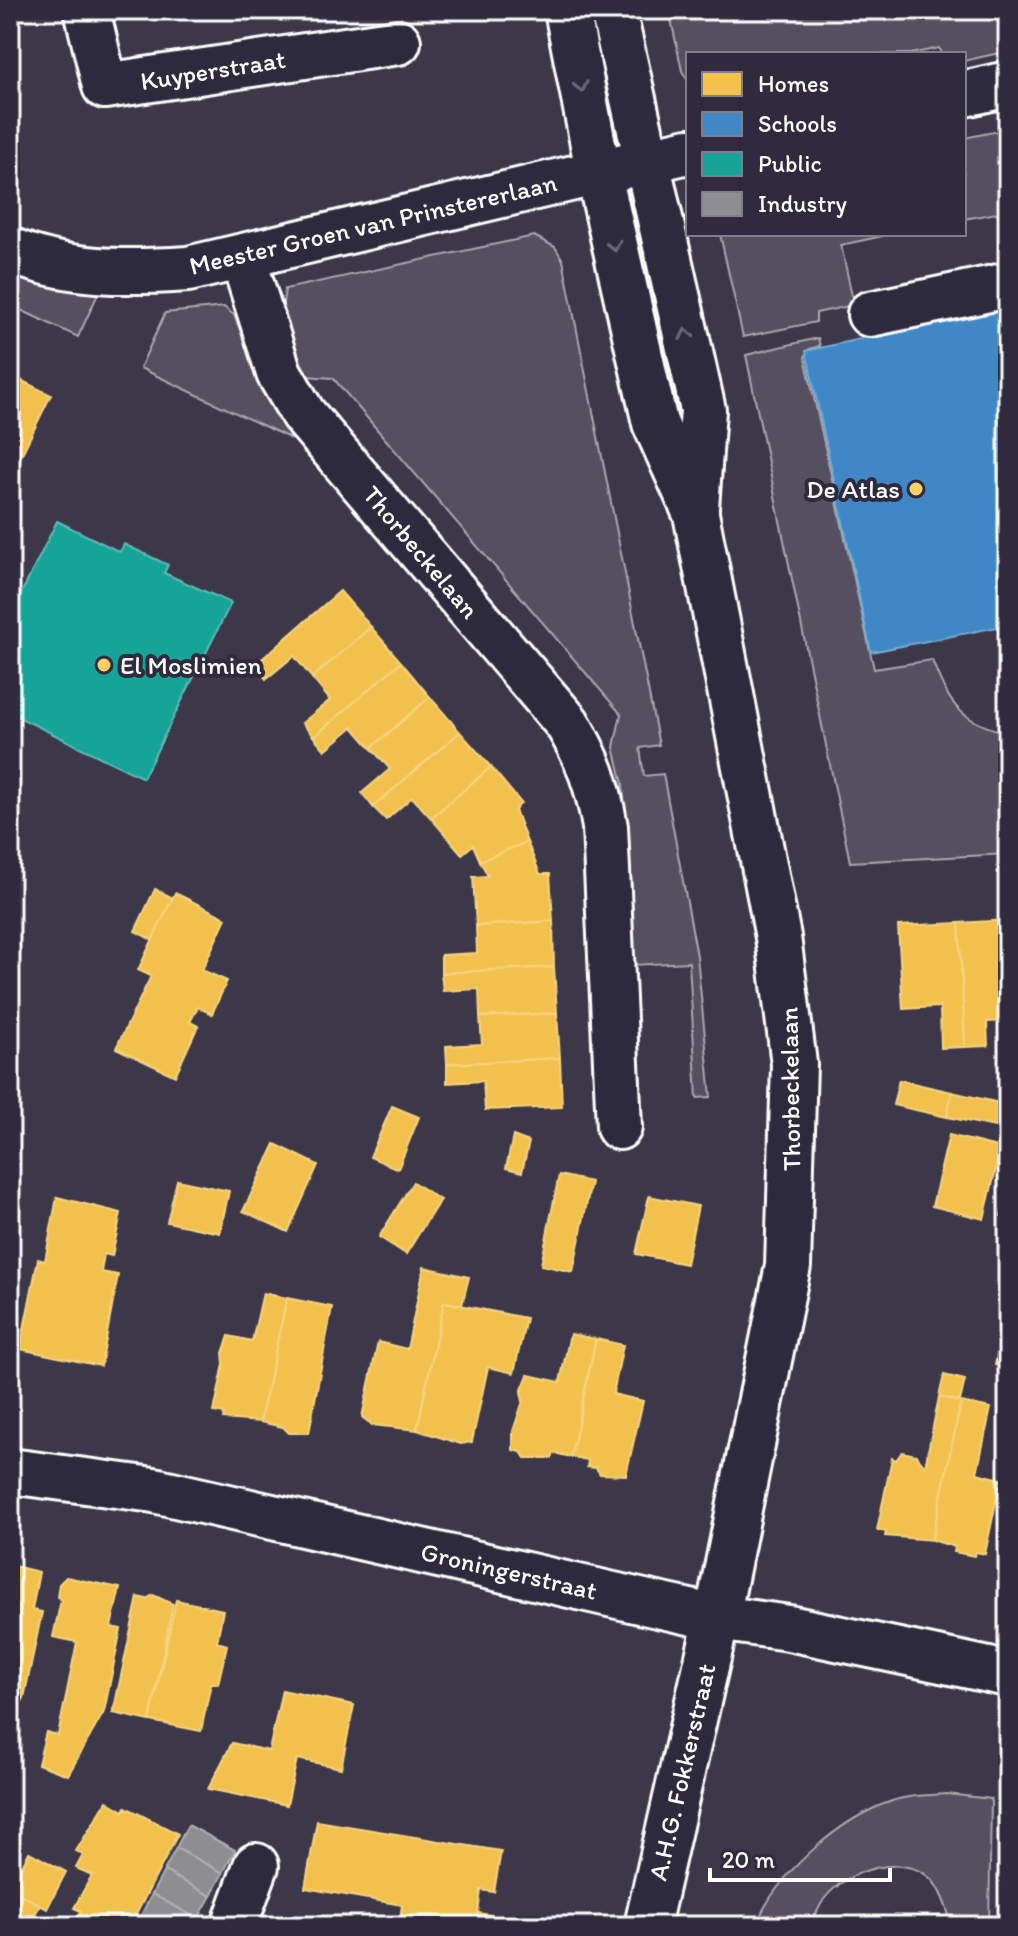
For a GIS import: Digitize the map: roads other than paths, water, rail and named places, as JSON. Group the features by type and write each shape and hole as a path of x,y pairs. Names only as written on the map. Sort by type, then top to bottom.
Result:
{"street":[{"name":"Kuyperstraat","path":"87,10 105,86 398,42"},
{"name":"Thorbeckelaan","path":"567,10 598,170 655,423 696,514 778,937 794,1064 788,1266 717,1618"},
{"name":"Thorbeckelaan","path":"613,10 667,155 703,410 696,514"},
{"path":"966,94 1008,84"},
{"name":"Meester Groen van Prinstererlaan","path":"10,250 30,259 85,269 136,272 188,269 667,155"},
{"name":"Thorbeckelaan","path":"243,258 279,373 303,414 567,723 587,757 597,782 605,827 619,1127"},
{"path":"870,314 1008,285"},
{"name":"Groningerstraat","path":"10,1471 154,1490 717,1618 789,1628 1008,1674"},
{"name":"A.H.G. Fokkerstraat","path":"647,1926 717,1618"},
{"path":"234,1926 256,1866"}],"place":[{"name":"De Atlas","path":"916,489"},
{"name":"El Moslimien","path":"104,665"}]}
